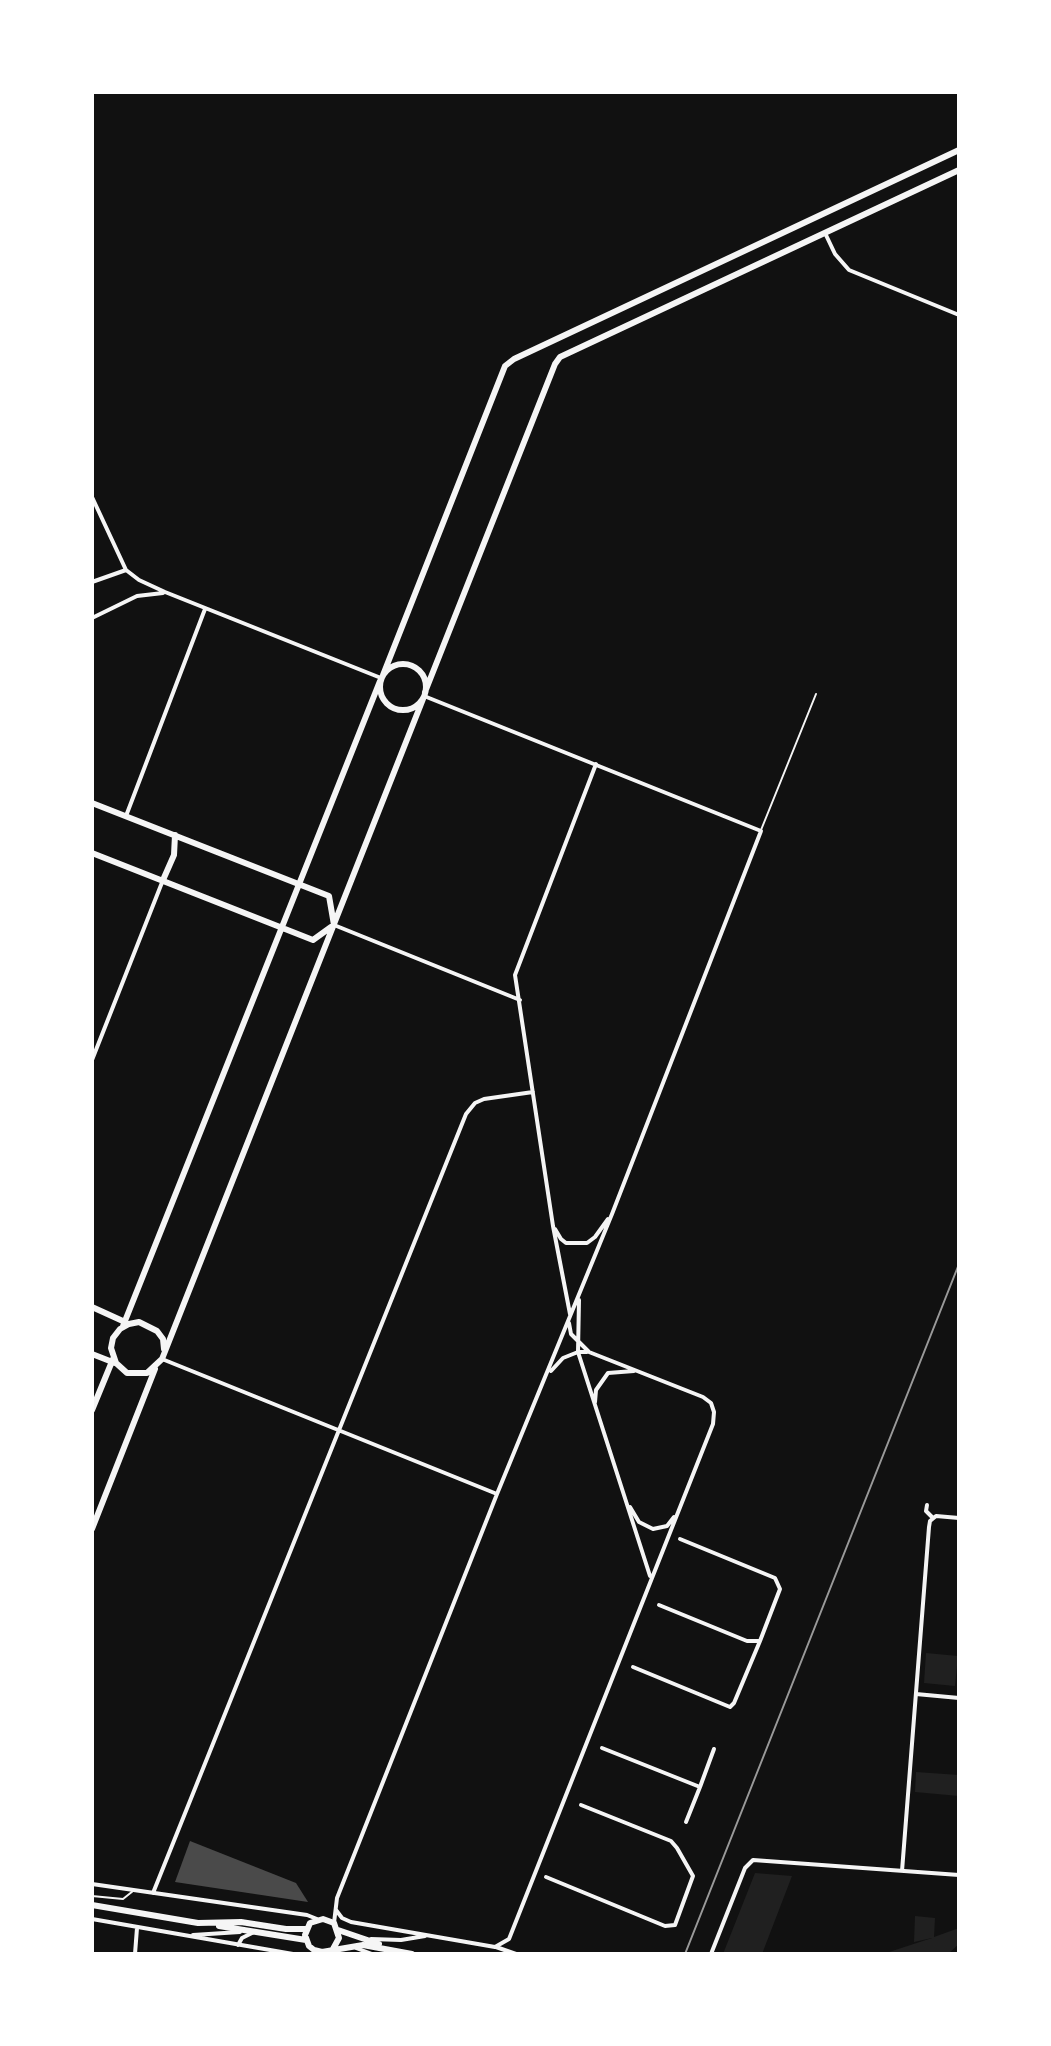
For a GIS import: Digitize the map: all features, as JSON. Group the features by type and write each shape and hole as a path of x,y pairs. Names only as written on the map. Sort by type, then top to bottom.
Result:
{"street":[{"path":"92,1410 114,1361 111,1348 113,1338 125,1324 505,366 959,150"},
{"path":"92,1529 555,364 560,357 959,170"},
{"path":"825,233 835,254 849,270 959,315"},
{"path":"92,497 126,570 139,580 381,678"},
{"path":"92,582 126,570"},
{"path":"92,618 137,596 165,592"},
{"path":"126,816 206,608"},
{"path":"408,664 424,678 424,695 412,708 397,710 381,696 381,678 393,666 408,664"},
{"path":"329,1951 339,1938 336,1910 342,1885 612,1214 761,831 424,695"},
{"path":"495,1947 509,1939 713,1424 711,1403 703,1397 589,1352 571,1334 515,975 596,764"},
{"path":"92,803 329,896 334,925"},
{"path":"92,1060 174,855 175,835"},
{"path":"92,853 313,940 334,925"},
{"path":"334,925 520,1000"},
{"path":"153,1893 466,1114 475,1103 484,1099 533,1092"},
{"path":"553,1226 566,1243 587,1243 612,1214"},
{"path":"579,1296 578,1352 651,1578"},
{"path":"92,1307 125,1324 149,1324 157,1331 164,1349"},
{"path":"548,1374 563,1358 578,1352 589,1352"},
{"path":"92,1354 114,1361 127,1373 137,1375 156,1368"},
{"path":"162,1359 497,1494"},
{"path":"595,1404 596,1390 608,1373 637,1371"},
{"path":"626,1501 639,1522 653,1529 667,1526 678,1512"},
{"path":"927,1505 926,1511 933,1518 959,1518"},
{"path":"902,1871 929,1527 933,1518"},
{"path":"633,1667 730,1707 780,1589 775,1578 680,1539"},
{"path":"659,1605 747,1641 760,1641"},
{"path":"916,1694 959,1698"},
{"path":"602,1748 700,1787"},
{"path":"686,1822 714,1749"},
{"path":"546,1877 665,1926 675,1925 693,1876 677,1848 671,1841 581,1805"},
{"path":"711,1954 745,1868 753,1860 959,1875"},
{"path":"92,1884 307,1915 394,1950"},
{"path":"92,1905 256,1931 314,1950 329,1951 350,1946 412,1954"},
{"path":"336,1910 342,1918 351,1922 495,1947 516,1954"},
{"path":"92,1919 293,1954"},
{"path":"198,1923 241,1922 307,1929 317,1919"},
{"path":"135,1954 137,1928"},
{"path":"307,1929 308,1947"},
{"path":"187,1936 256,1931"},
{"path":"238,1945 242,1938 256,1931"},
{"path":"363,1938 401,1940 432,1935"},
{"path":"350,1946 372,1954"}],"lane":[{"path":"761,831 816,694"},
{"path":"92,1896 123,1899 134,1890"}],"shaded area":[{"path":"926,1653 958,1656 955,1686 924,1683"},
{"path":"916,1772 959,1775 959,1796 915,1792"},
{"path":"755,1873 792,1876 762,1954 723,1954"},
{"path":"915,1916 935,1918 934,1937 959,1928 959,1944 948,1954 883,1954 932,1938 914,1942"}],"building":[{"path":"190,1841 296,1883 308,1902 175,1882"}],"railway":[{"path":"685,1954 959,1264"}]}
